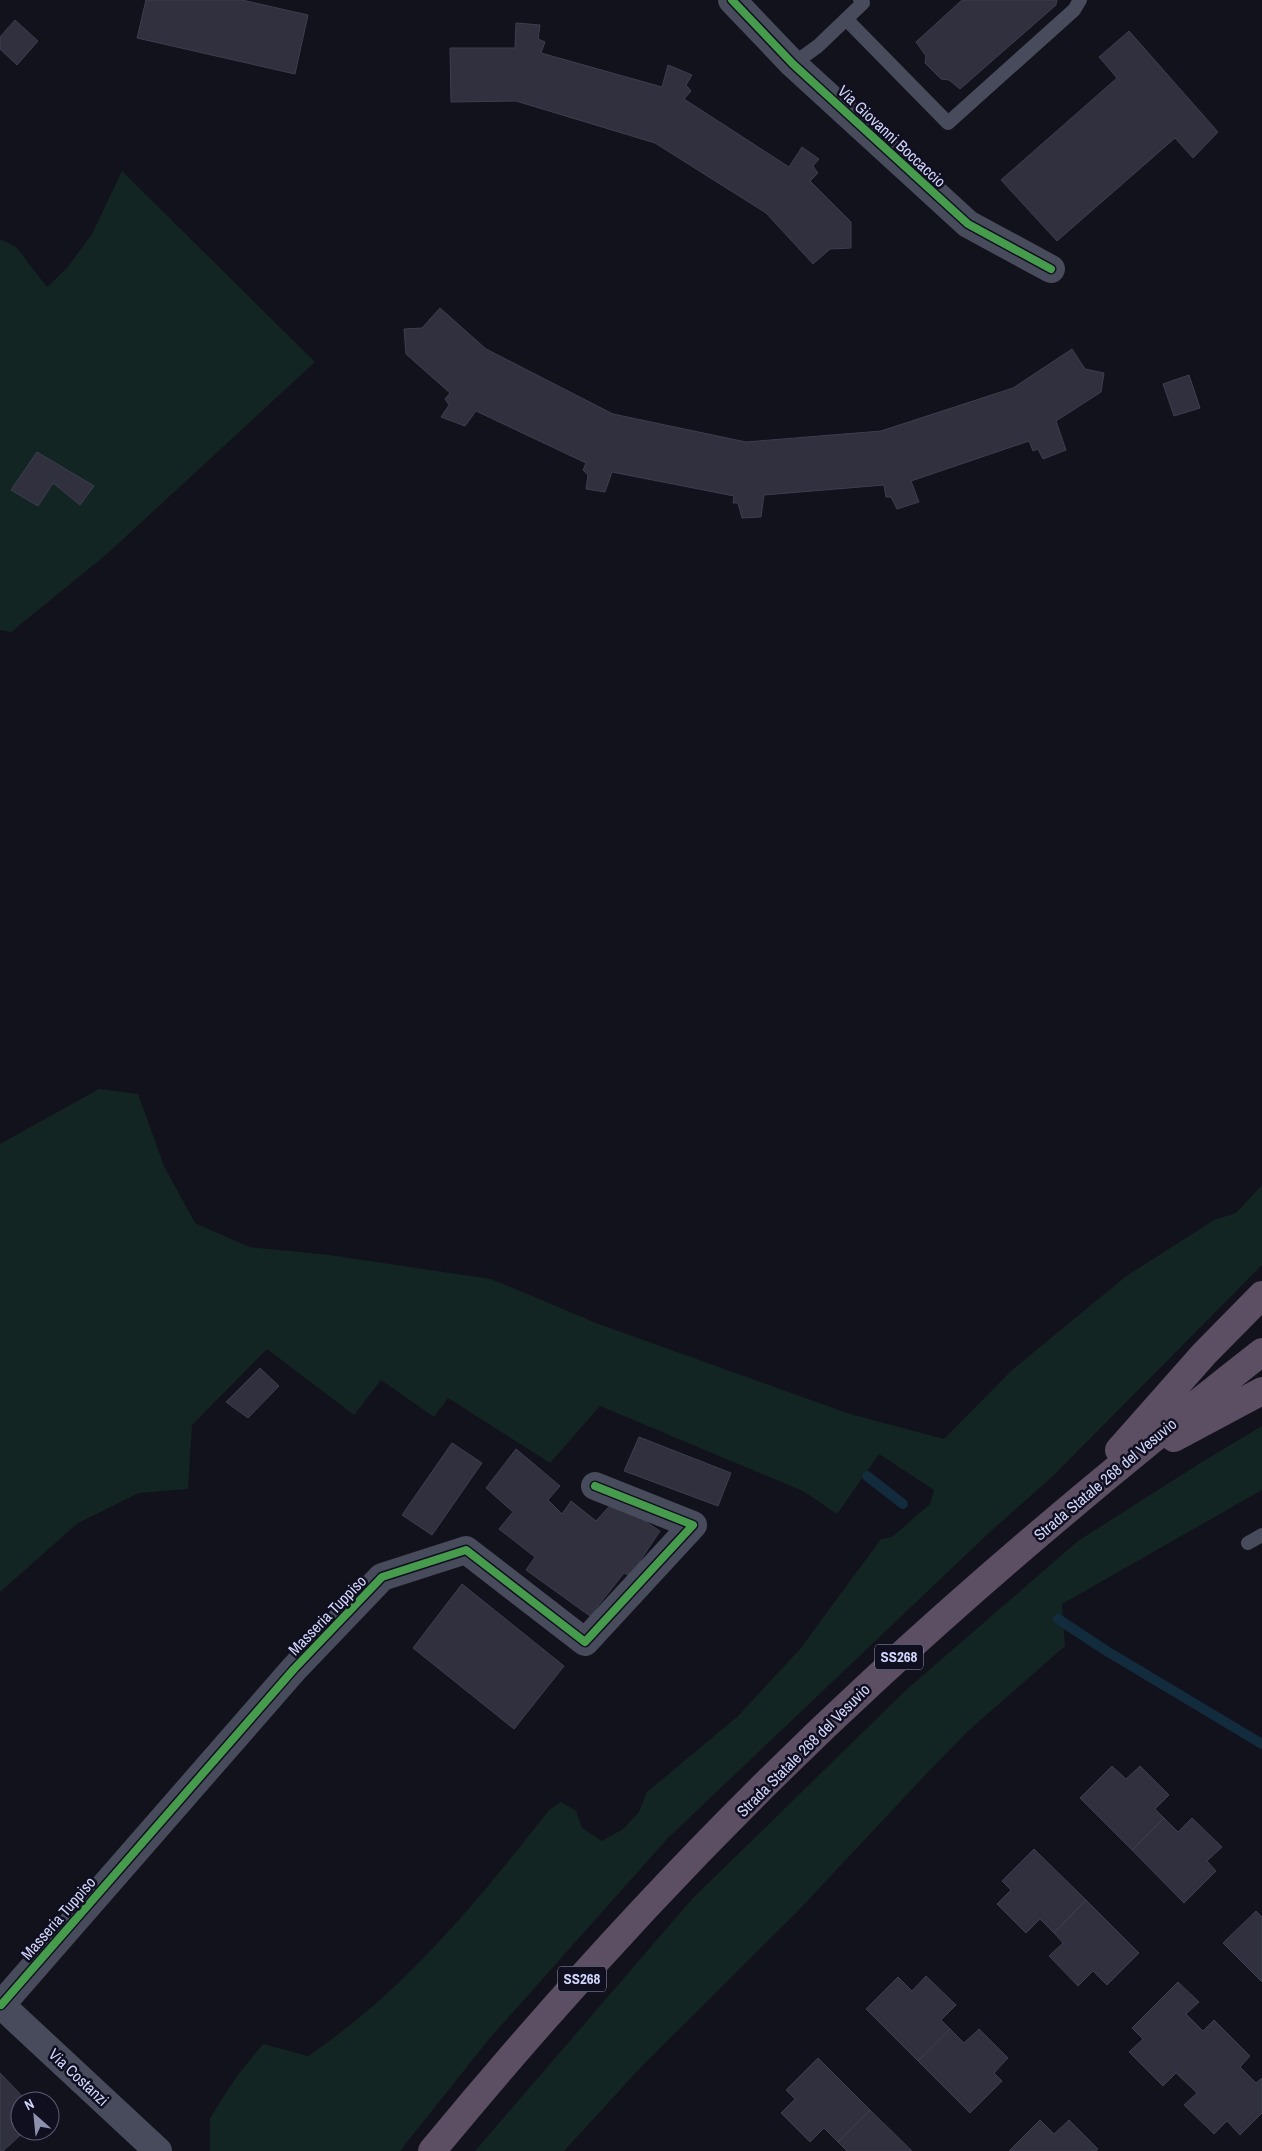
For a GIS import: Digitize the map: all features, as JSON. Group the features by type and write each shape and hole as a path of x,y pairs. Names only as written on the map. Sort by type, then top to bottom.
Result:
{"highway":[{"path":"1066,1510 1204,1354 1262,1295"},
{"name":"Strada Statale 268 del Vesuvio","path":"432,2151 509,2060 617,1940 739,1812 871,1683 1066,1510 1262,1352"},
{"path":"1121,1465 1262,1391"}],"street":[{"name":"Via Giovanni Boccaccio","path":"732,0 793,64 968,224 1051,269"},
{"name":"Masseria Tuppiso","path":"0,2004 294,1669 382,1577 466,1550 585,1642 693,1525 595,1486"},
{"name":"Via Costanzi","path":"0,2004 158,2151"}],"lane":[{"path":"793,64 818,46 863,3 860,0"},
{"path":"846,19 948,122 1074,10 1080,0"},
{"path":"1248,1543 1262,1535"}],"green space":[{"path":"122,171 315,362 107,554 11,632 0,630 0,239 16,247 47,287 67,268 92,234"},
{"path":"99,1089 138,1094 164,1166 195,1223 249,1247 329,1255 491,1279 596,1323 850,1414 944,1439 1012,1370 1125,1277 1214,1220 1236,1213 1262,1185 1262,1265 1053,1476 992,1530 667,1839 489,2039 400,2151 210,2151 210,2118 237,2076 263,2044 308,2056 377,2003 439,1942 468,1910 550,1809 561,1802 576,1811 582,1828 602,1841 623,1829 639,1812 647,1792 738,1716 800,1649 881,1539 892,1537 930,1504 934,1490 879,1454 837,1514 803,1491 600,1406 550,1463 448,1398 434,1417 381,1380 354,1415 267,1349 192,1425 188,1489 139,1493 78,1523 0,1592 0,1144"},
{"path":"1262,1426 1262,1490 1062,1604 1065,1646 968,1731 796,1913 642,2066 564,2151 475,2151 692,1899 905,1691 1078,1541"}],"building":[{"path":"146,0 242,0 308,15 295,74 137,38"},
{"path":"962,0 1057,0 1056,5 960,89 949,80 941,79 925,63 926,56 916,42"},
{"path":"15,20 38,41 17,65 0,49 0,37"},
{"path":"516,23 540,25 538,39 545,42 541,53 662,87 668,65 692,75 686,85 691,91 684,99 789,167 802,147 819,159 813,166 818,173 810,181 851,222 851,248 830,249 813,264 766,213 655,143 516,101 451,102 450,48 515,48"},
{"path":"1129,31 1218,132 1193,158 1175,138 1057,241 1001,180 1117,78 1099,57"},
{"path":"440,308 486,349 613,414 746,442 881,431 1013,388 1072,349 1085,369 1104,373 1101,392 1056,421 1066,450 1043,459 1038,449 1033,451 1029,441 911,481 919,502 897,509 891,497 886,497 884,485 764,495 761,517 742,518 738,503 733,503 734,496 612,472 605,492 586,489 588,475 583,470 586,463 476,411 465,426 441,417 449,405 445,399 450,393 406,354 404,329 422,328"},
{"path":"1189,375 1200,408 1174,416 1163,384"},
{"path":"37,452 94,486 80,505 53,483 38,506 11,490"},
{"path":"260,1368 279,1386 248,1418 226,1402"},
{"path":"639,1437 731,1473 718,1506 624,1471"},
{"path":"452,1443 482,1463 432,1535 402,1515"},
{"path":"516,1449 560,1486 548,1500 562,1514 571,1501 596,1521 614,1501 660,1531 630,1576 624,1573 590,1616 526,1570 535,1557 499,1529 513,1512 486,1488"},
{"path":"462,1584 564,1666 514,1729 413,1648"},
{"path":"1112,1766 1126,1779 1140,1766 1169,1795 1155,1809 1164,1818 1132,1850 1080,1798"},
{"path":"1164,1818 1178,1832 1192,1818 1222,1847 1207,1861 1216,1871 1184,1903 1132,1850"},
{"path":"1034,1849 1086,1900 1054,1933 1040,1919 1026,1933 997,1904 1011,1890 1002,1881"},
{"path":"1086,1900 1139,1953 1107,1985 1093,1971 1078,1986 1049,1956 1063,1943 1054,1933"},
{"path":"1256,1911 1262,1917 1262,1982 1223,1943"},
{"path":"926,1976 956,2005 941,2020 950,2029 918,2061 866,2009 898,1977 912,1991"},
{"path":"1178,1982 1199,2002 1186,2014 1203,2031 1214,2020 1250,2056 1240,2067 1256,2083 1262,2078 1262,2113 1240,2135 1227,2121 1214,2134 1184,2105 1197,2093 1176,2073 1163,2086 1129,2052 1143,2039 1132,2028"},
{"path":"950,2029 964,2043 979,2029 1008,2058 994,2073 1002,2081 970,2113 918,2061"},
{"path":"818,2058 870,2110 838,2142 824,2128 810,2142 781,2113 795,2099 786,2090"},
{"path":"0,2073 17,2091 10,2091 10,2141 14,2141 3,2151 0,2151"},
{"path":"870,2110 912,2151 847,2151 838,2142"},
{"path":"1040,2120 1054,2134 1069,2120 1098,2149 1096,2151 1009,2151"}],"waterway":[{"path":"867,1476 903,1504"},
{"path":"1058,1619 1105,1650 1262,1744"}],"cycle path":[{"path":"732,0 793,64 968,224 1051,269"},
{"path":"1,2005 294,1669 382,1577 466,1550 585,1642 693,1525 595,1486"}]}
